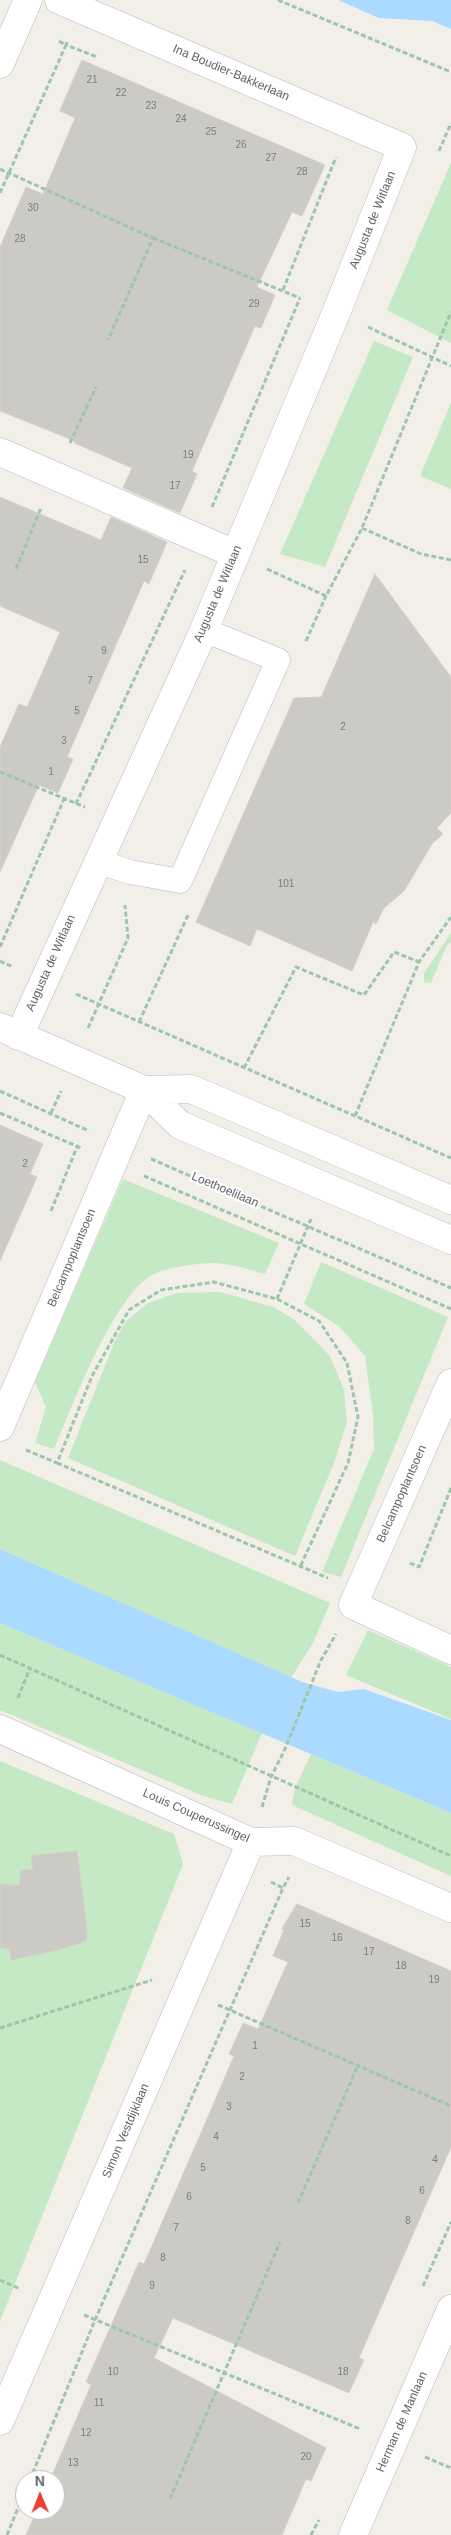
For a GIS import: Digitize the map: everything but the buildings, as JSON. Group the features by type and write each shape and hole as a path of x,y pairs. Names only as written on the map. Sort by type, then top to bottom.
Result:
{"street":[{"name":"Ina Boudier-Bakkerlaan","path":"59,0 402,146"},
{"path":"0,64 23,10"},
{"name":"Augusta de Witlaan","path":"10,1032 44,980 204,630 336,313 402,146"},
{"path":"0,452 235,554"},
{"path":"10,1032 144,1090 180,1124 451,1240"},
{"path":"144,1090 191,1089 451,1200"},
{"name":"Belcampoplantsoen","path":"0,1427 144,1090"},
{"name":"Belcampoplantsoen","path":"356,1598 451,1383"},
{"path":"356,1598 451,1650"},
{"name":"Louis Couperussingel","path":"0,1729 252,1842 294,1841 451,1908"},
{"name":"Simon Vestdijklaan","path":"0,2421 252,1842"},
{"name":"Herman de Manlaan","path":"352,2535 451,2309"}],"lane":[{"path":"97,861 130,872 180,882 278,660 204,630"}],"path":[{"path":"278,0 451,72"},
{"path":"0,193 66,45 23,10"},
{"path":"283,291 350,124"},
{"path":"0,169 153,238 336,313 451,366"},
{"path":"108,340 153,238"},
{"path":"278,660 296,663 326,596 362,528 451,312"},
{"path":"16,569 55,476 96,387"},
{"path":"362,528 421,554 451,560"},
{"path":"235,554 326,596"},
{"path":"0,772 116,821"},
{"path":"0,947 64,799"},
{"path":"139,1022 197,895 180,882"},
{"path":"244,1068 296,967 364,995 394,952 419,962 451,917"},
{"path":"0,961 451,1158"},
{"name":"Loethoelilaan","path":"0,1091 116,1154 451,1288"},
{"path":"0,1113 116,1154 451,1309"},
{"path":"57,1463 92,1376 129,1310 161,1290 214,1282 277,1298 319,1321 347,1363 358,1417 348,1463 300,1567"},
{"path":"24,1450 300,1567 356,1598"},
{"path":"0,1655 451,1856"},
{"path":"252,1842 271,1777 285,1749 321,1660"},
{"path":"34,2470 95,2320 283,1888"},
{"path":"0,2028 197,1966"},
{"path":"186,1991 451,2106"},
{"path":"298,2203 358,2065"},
{"path":"170,2499 280,2242"},
{"path":"0,2280 393,2442 451,2468"},
{"path":"7,2535 15,2515"}],"green space":[{"path":"451,163 451,343 387,310"},
{"path":"374,341 413,357 325,567 280,554"},
{"path":"451,403 451,489 420,476"},
{"path":"451,933 451,942 446,947 431,983 424,982 424,973"},
{"path":"123,1179 279,1243 265,1274 226,1264 213,1263 180,1266 150,1276 135,1289 121,1308 94,1356 54,1449 35,1443 46,1407 35,1382"},
{"path":"321,1262 448,1317 341,1577 322,1572 374,1449 373,1415 365,1356 340,1327 304,1304"},
{"path":"220,1292 273,1307 295,1320 330,1356 344,1390 347,1422 334,1463 295,1556 68,1458 115,1341 125,1322 148,1303 177,1293"},
{"path":"0,1460 330,1603 314,1641 291,1678 0,1549"},
{"path":"0,1623 262,1733 232,1804 203,1796 0,1710"},
{"path":"368,1630 451,1667 451,1719 346,1675"},
{"path":"311,1754 451,1813 451,1876 292,1805 295,1788"},
{"path":"0,1761 174,1834 183,1864 0,2321"}],"water":[{"path":"338,0 451,0 451,29 432,21 379,18"},
{"path":"0,1549 302,1682 338,1692 364,1689 451,1720 451,1813 0,1623"}]}
